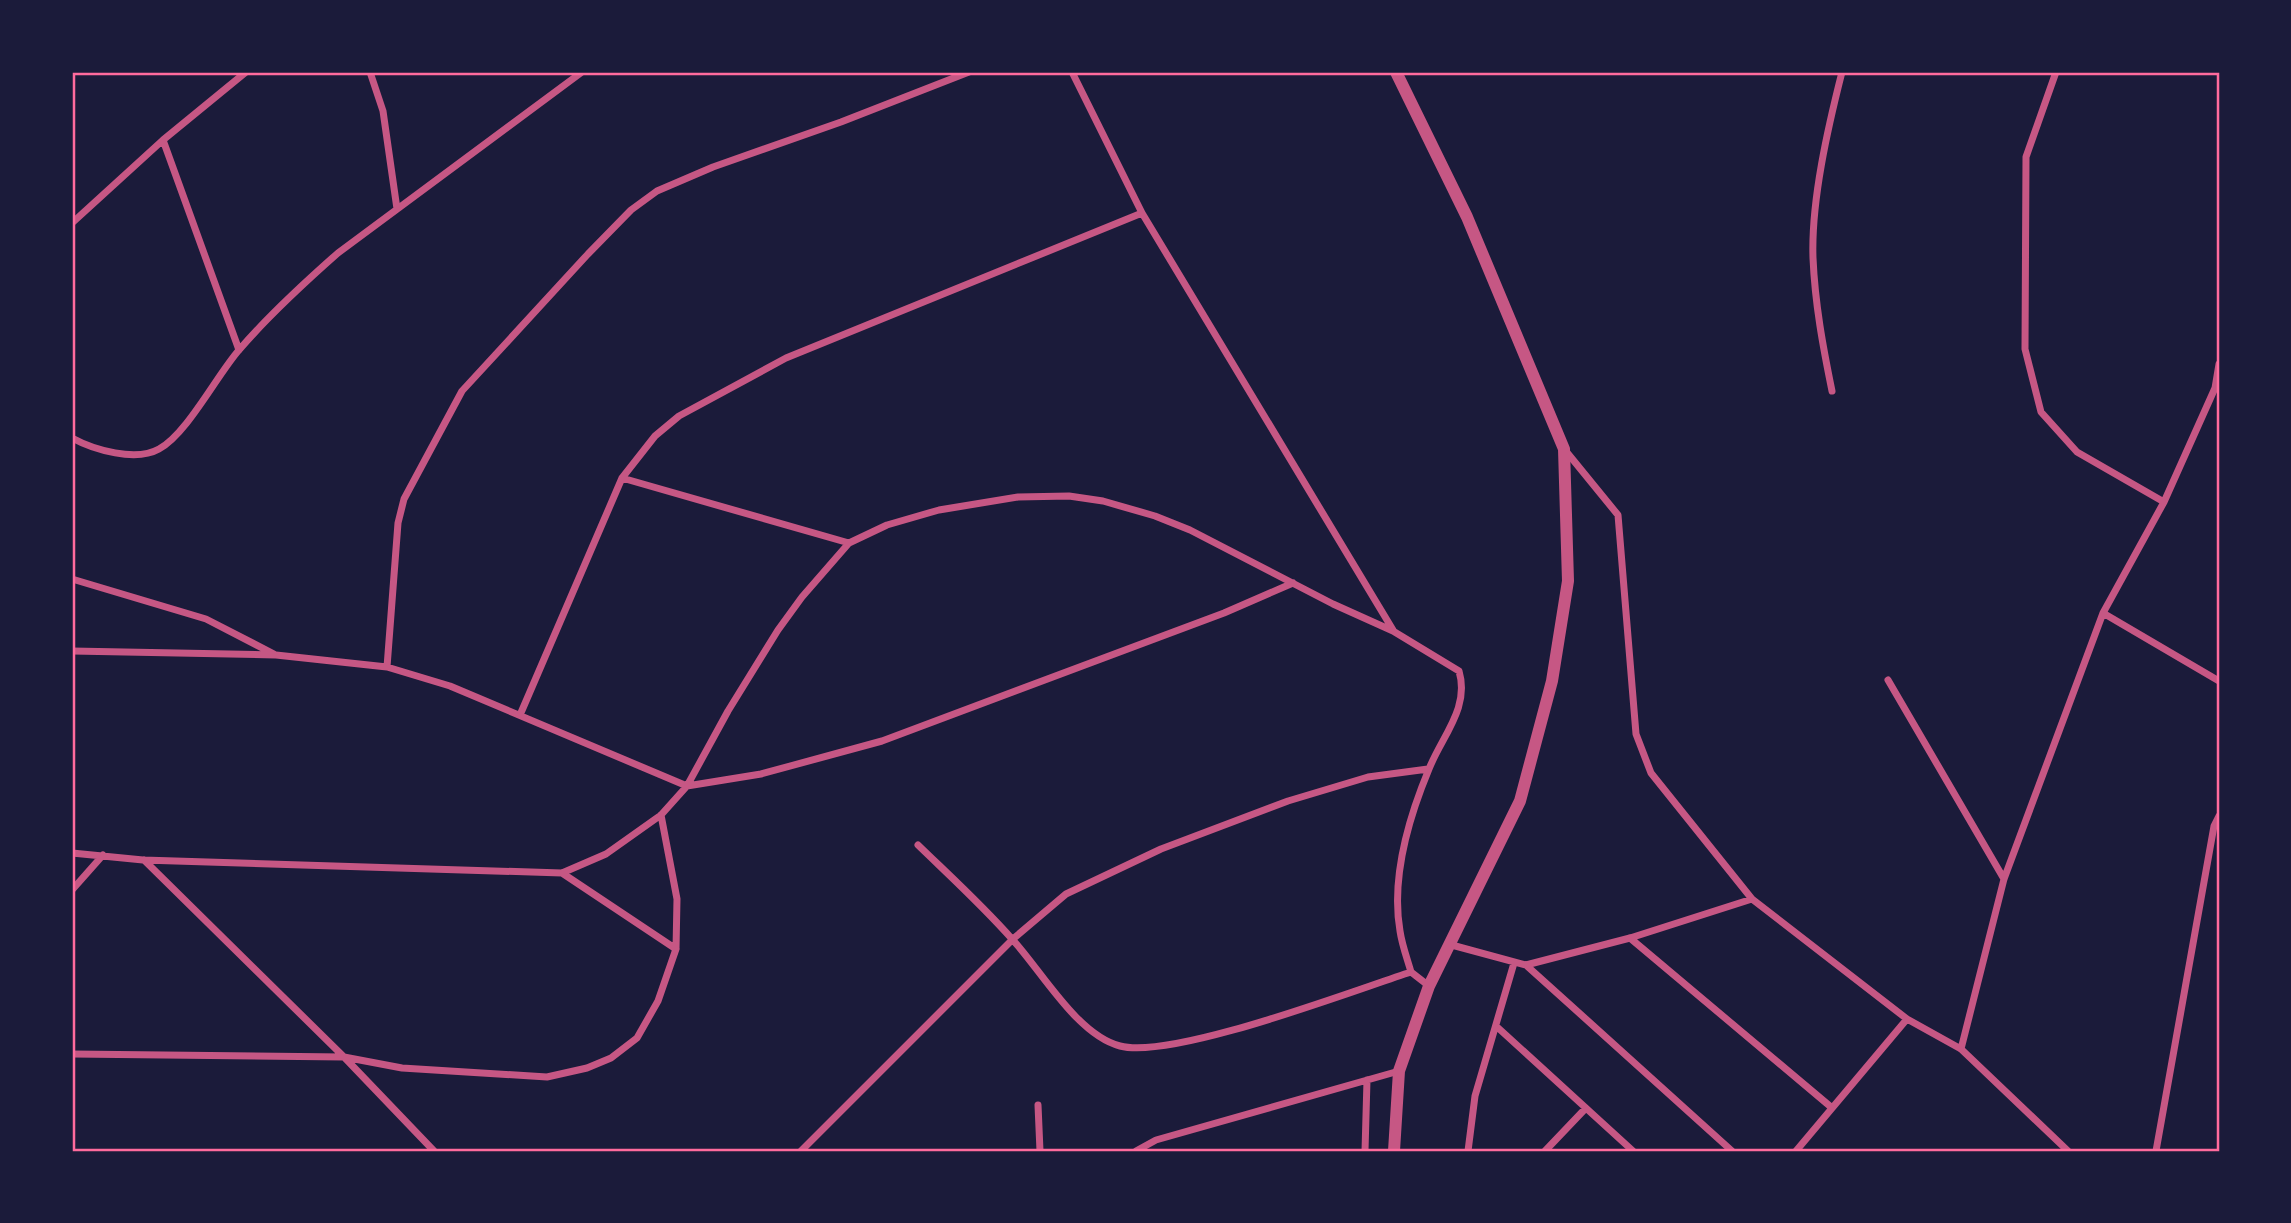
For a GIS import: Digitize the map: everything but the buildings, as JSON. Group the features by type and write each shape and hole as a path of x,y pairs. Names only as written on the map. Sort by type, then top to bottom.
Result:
{"street":[{"path":"72,223 163,140 246,72"},
{"path":"370,72 383,111 397,209"},
{"path":"72,438 114,452 140,453 158,450 174,437 239,350 306,281 397,209 582,72"},
{"path":"387,667 398,523 404,499 462,391 631,210 657,191 713,167 841,122 969,72"},
{"path":"1072,72 1142,213 1393,631"},
{"path":"1396,72 1467,217 1564,449 1619,515 1636,734 1651,773 1752,899 1907,1019 1961,1049 2068,1151"},
{"path":"1832,391 1818,321 1813,255 1822,166 1842,72"},
{"path":"2056,72 2026,157 2025,349 2041,412 2077,452 2164,502"},
{"path":"163,140 239,350"},
{"path":"520,715 622,478 655,436 680,416 786,358 1142,213"},
{"path":"1961,1049 2004,879 2103,613 2164,502 2217,389 2219,364"},
{"path":"1394,1151 1399,1071 1429,986 1520,801 1552,681 1568,581 1564,449"},
{"path":"622,478 849,543"},
{"path":"72,853 144,860 562,873 606,854 660,815 687,786 728,711 778,630 802,597 849,543 887,525 939,510 1018,497 1069,496 1103,501 1155,516 1190,530 1393,631 1459,671 1464,689 1458,712 1429,769 1405,843 1399,886 1400,932 1411,972 1429,986"},
{"path":"72,579 206,620 276,655"},
{"path":"72,651 276,655 387,667 450,687 687,786 761,774 882,741 1224,613 1293,583"},
{"path":"2103,613 2219,681"},
{"path":"1888,680 2004,879"},
{"path":"801,1151 1013,939 1066,894 1161,849 1288,801 1385,773 1429,769"},
{"path":"72,1054 344,1057 402,1068 547,1077 587,1068 611,1058 637,1038 657,1001 676,949 677,900 660,815"},
{"path":"2155,1151 2214,826 2219,816"},
{"path":"919,845 1013,939 1081,1022 1119,1046 1148,1049 1204,1038 1411,972"},
{"path":"72,890 103,855"},
{"path":"144,860 344,1057 434,1151"},
{"path":"562,873 676,949"},
{"path":"1448,944 1527,965 1630,938 1752,899"},
{"path":"1630,938 1831,1107"},
{"path":"1468,1151 1475,1096 1514,963"},
{"path":"1527,965 1732,1151"},
{"path":"1796,1151 1907,1019"},
{"path":"1496,1026 1625,1148 1633,1151"},
{"path":"1136,1151 1156,1140 1399,1071"},
{"path":"1365,1151 1367,1080"},
{"path":"1038,1105 1040,1151"},
{"path":"1545,1151 1585,1108"}]}
